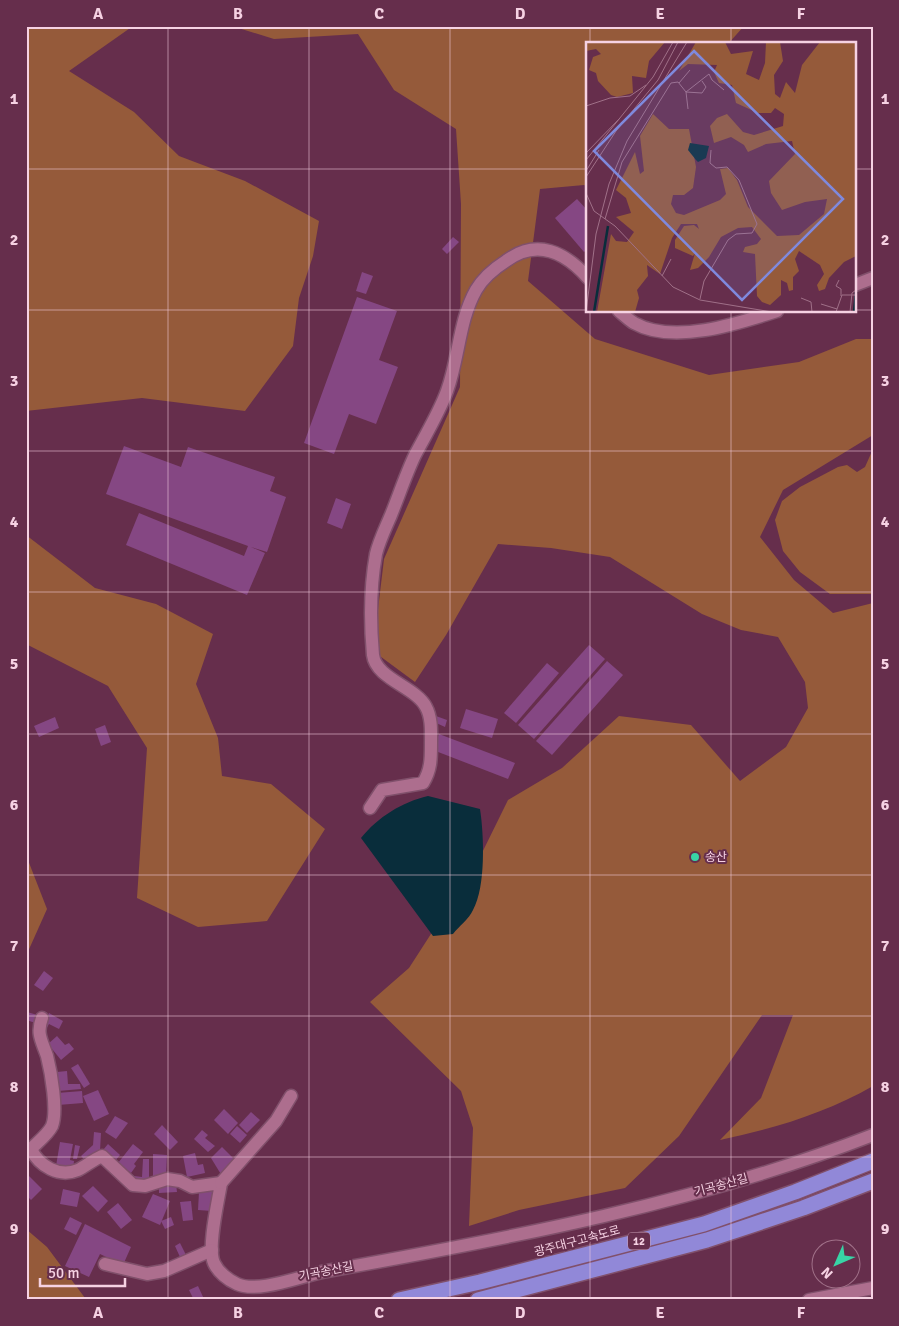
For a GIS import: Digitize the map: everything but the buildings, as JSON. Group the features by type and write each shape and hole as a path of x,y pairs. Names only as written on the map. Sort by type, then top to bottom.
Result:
{"highway":[{"name":"광주대구고속도로","path":"399,1300 480,1282 704,1224 795,1192 873,1161"},
{"name":"12","path":"478,1300 706,1240 804,1208 873,1181"}],"street":[{"path":"370,808 382,790 423,783 429,774 431,759 430,719 426,706 412,692 388,677 374,658 370,596 376,552 415,456 428,434 447,390 468,306 477,288 493,270 510,258 528,250 556,252 574,262 586,276"},
{"path":"856,285 873,278"},
{"path":"620,312 635,324 657,330 698,332 746,321 773,312"},
{"path":"42,1018 38,1029 39,1038 47,1055 52,1086 54,1118 51,1128 31,1149 36,1160 50,1170 66,1173 78,1170 102,1156 133,1185 145,1186 167,1179 180,1181 192,1187 221,1183 276,1121 291,1096"},
{"name":"기곡송산길","path":"221,1183 212,1250 213,1263 221,1273 237,1284 251,1288 304,1275 496,1240 683,1195 804,1160 873,1135"},
{"path":"105,1264 147,1274 164,1272 212,1250"},
{"path":"810,1300 873,1288"}],"shaded area":[{"path":"26,26 133,26 69,71 134,112 179,156 245,181 319,221 313,256 299,298 293,346 245,411 142,398 26,411"},
{"path":"232,26 744,26 730,42 586,42 586,186 540,189 528,281 595,339 709,375 799,362 856,339 873,339 873,435 783,490 760,537 794,580 833,613 873,603 873,1086 855,1096 799,1119 760,1131 720,1140 761,1098 793,1015 762,1015 679,1136 625,1188 519,1210 469,1226 473,1128 461,1091 370,1002 409,968 478,861 508,800 562,768 619,716 691,725 740,781 786,747 808,708 805,682 778,637 741,630 702,614 610,557 551,548 498,544 446,635 415,682 373,651 384,559 460,387 461,204 456,129 394,90 358,34 274,39"},
{"path":"873,449 873,594 830,594 800,572 783,551 775,520 782,501 800,487 838,467 847,465 857,472 865,467"},
{"path":"26,535 95,588 156,604 213,634 196,684 218,738 222,776 271,784 325,829 267,921 198,927 137,898 147,748 108,686 26,644"},
{"path":"26,855 47,909 26,956"},
{"path":"26,1229 47,1247 85,1298 99,1300 26,1300"}],"water":[{"path":"428,796 480,809 483,861 480,888 471,913 453,934 433,936 361,838 375,823 391,811 409,802"}],"place":[{"name":"송산","path":"695,857"}]}
